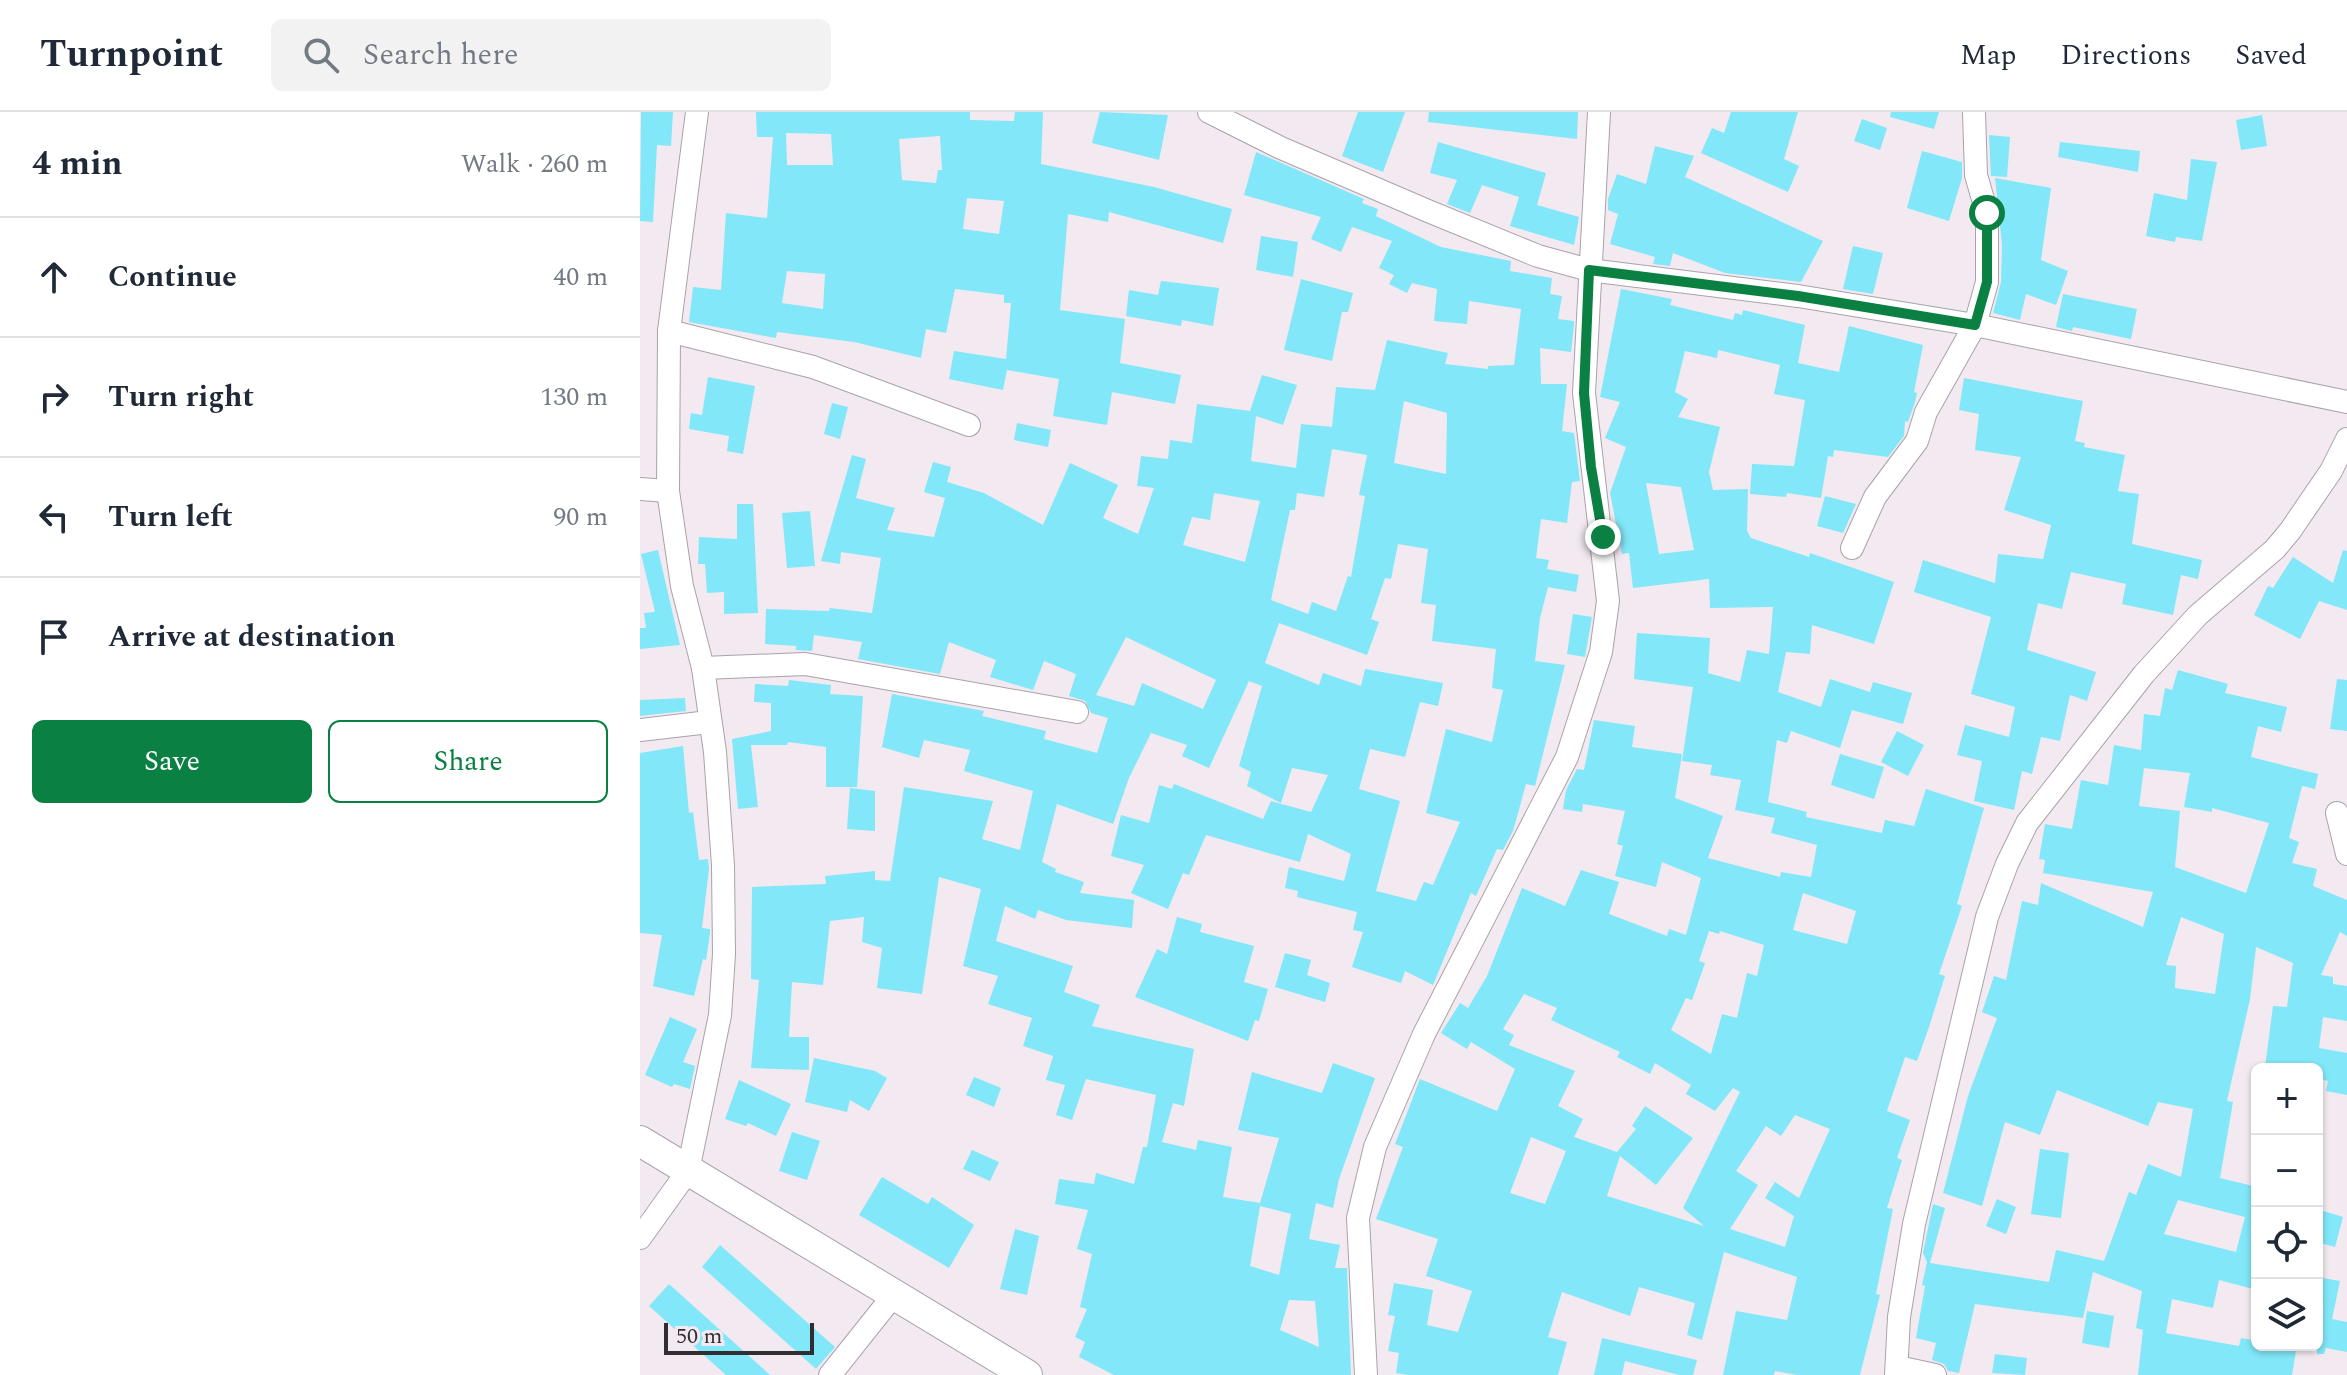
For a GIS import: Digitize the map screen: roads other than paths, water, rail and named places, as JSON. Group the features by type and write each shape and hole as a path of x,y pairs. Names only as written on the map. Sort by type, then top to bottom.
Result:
{"main road":[{"path":"640,1141 1027,1375"}],"street":[{"path":"640,1238 688,1171 720,1015 724,954 723,865 703,668 682,586 668,491 669,331 697,112"},
{"path":"1209,112 1281,148 1428,211 1538,256 1589,270 1798,296 1975,325 2347,402"},
{"path":"1366,1375 1358,1218 1375,1147 1424,1034 1567,757 1601,652 1608,601 1584,393 1599,112"},
{"path":"1852,548 1875,497 1917,441 1926,412 1975,325 1987,282 1988,242 1987,213 1976,175 1974,112"},
{"path":"669,331 813,367 969,425"},
{"path":"1935,1375 1897,1371 1899,1317 1914,1224 1987,917 2007,864 2027,823 2144,674 2198,615 2275,549 2290,531 2331,471 2347,439"},
{"path":"640,489 668,491"},
{"path":"703,668 805,664 1077,712"},
{"path":"640,730 709,722"},
{"path":"2337,813 2347,854"},
{"path":"830,1375 893,1296"}]}
